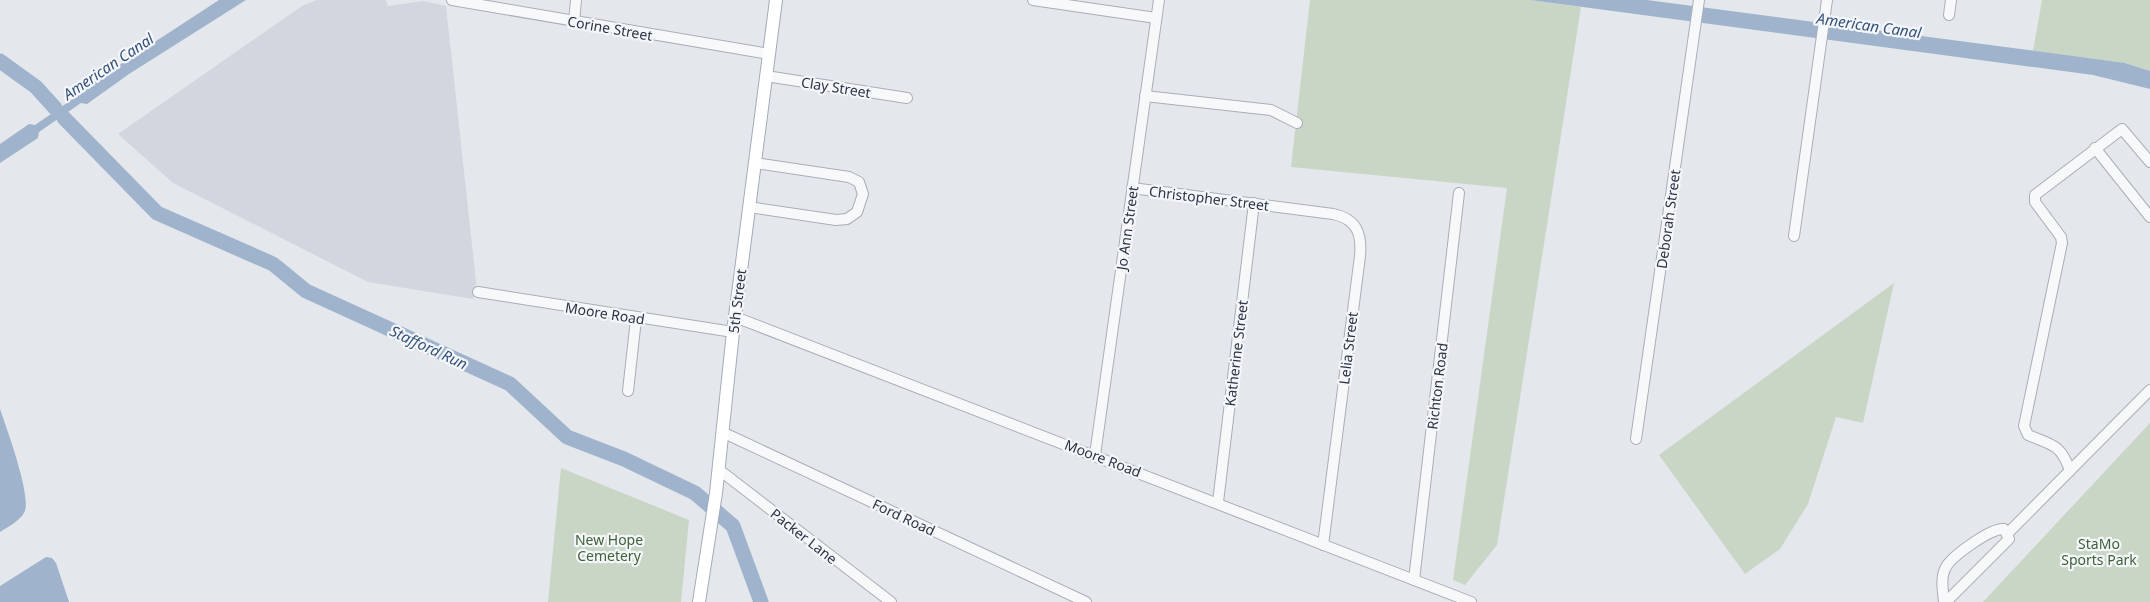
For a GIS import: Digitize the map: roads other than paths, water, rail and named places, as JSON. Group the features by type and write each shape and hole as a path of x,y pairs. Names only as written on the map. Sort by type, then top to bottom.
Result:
{"main road":[{"name":"5th Street","path":"699,602 716,493 733,332 776,0"}],"street":[{"name":"Corine Street","path":"452,0 481,3 574,22 769,54"},
{"path":"574,22 576,0"},
{"path":"1033,0 1156,18"},
{"name":"Jo Ann Street","path":"1095,455 1159,0"},
{"path":"1794,236 1827,0"},
{"path":"1949,15 1951,0"},
{"name":"Deborah Street","path":"1636,439 1698,1"},
{"name":"Clay Street","path":"766,76 907,98"},
{"path":"1145,96 1271,110 1297,123"},
{"path":"2070,471 2064,453 2056,446 2028,435 2024,426 2062,243 2061,237 2034,202 2035,195 2039,190 2122,129 2150,162"},
{"path":"2095,148 2150,216"},
{"path":"749,207 836,220 847,218 857,212 864,194 859,182 848,177 755,163"},
{"name":"Christopher Street","path":"1132,188 1286,207"},
{"name":"Richton Road","path":"1414,580 1459,193"},
{"name":"Katherine Street","path":"1218,502 1254,203"},
{"name":"Lelia Street","path":"1286,207 1343,216 1356,226 1361,238 1323,545"},
{"name":"Moore Road","path":"478,292 733,332"},
{"name":"Moore Road","path":"735,316 1218,502 1471,602"},
{"path":"628,391 636,318"},
{"path":"2008,534 2150,390"},
{"name":"Ford Road","path":"722,432 1086,602"},
{"name":"Packer Lane","path":"718,469 891,602"},
{"path":"2004,529 2009,539 1945,602 1942,576 1949,562 1993,530 2004,529"}],"water":[{"name":"American Canal","path":"219,0 246,0 129,74 87,104 81,103 39,132 38,138 0,163 0,144 29,124 35,125 77,96 78,92"},
{"name":"American Canal","path":"1530,0 1647,0 2125,63 2150,71 2150,89 2093,75"},
{"path":"0,409 18,463 26,505 24,513 19,519 0,532"},
{"path":"46,557 52,558 56,563 69,602 0,602 0,586"}],"waterway":[{"name":"Stafford Run","path":"0,61 36,87 55,108"},
{"name":"Stafford Run","path":"64,118 157,213 273,264 306,291 510,384 567,437 624,459 695,493 733,526 761,602"}],"park label":[{"name":"New Hope Cemetery","path":"609,548"},
{"name":"StaMo Sports Park","path":"2099,552"}]}
